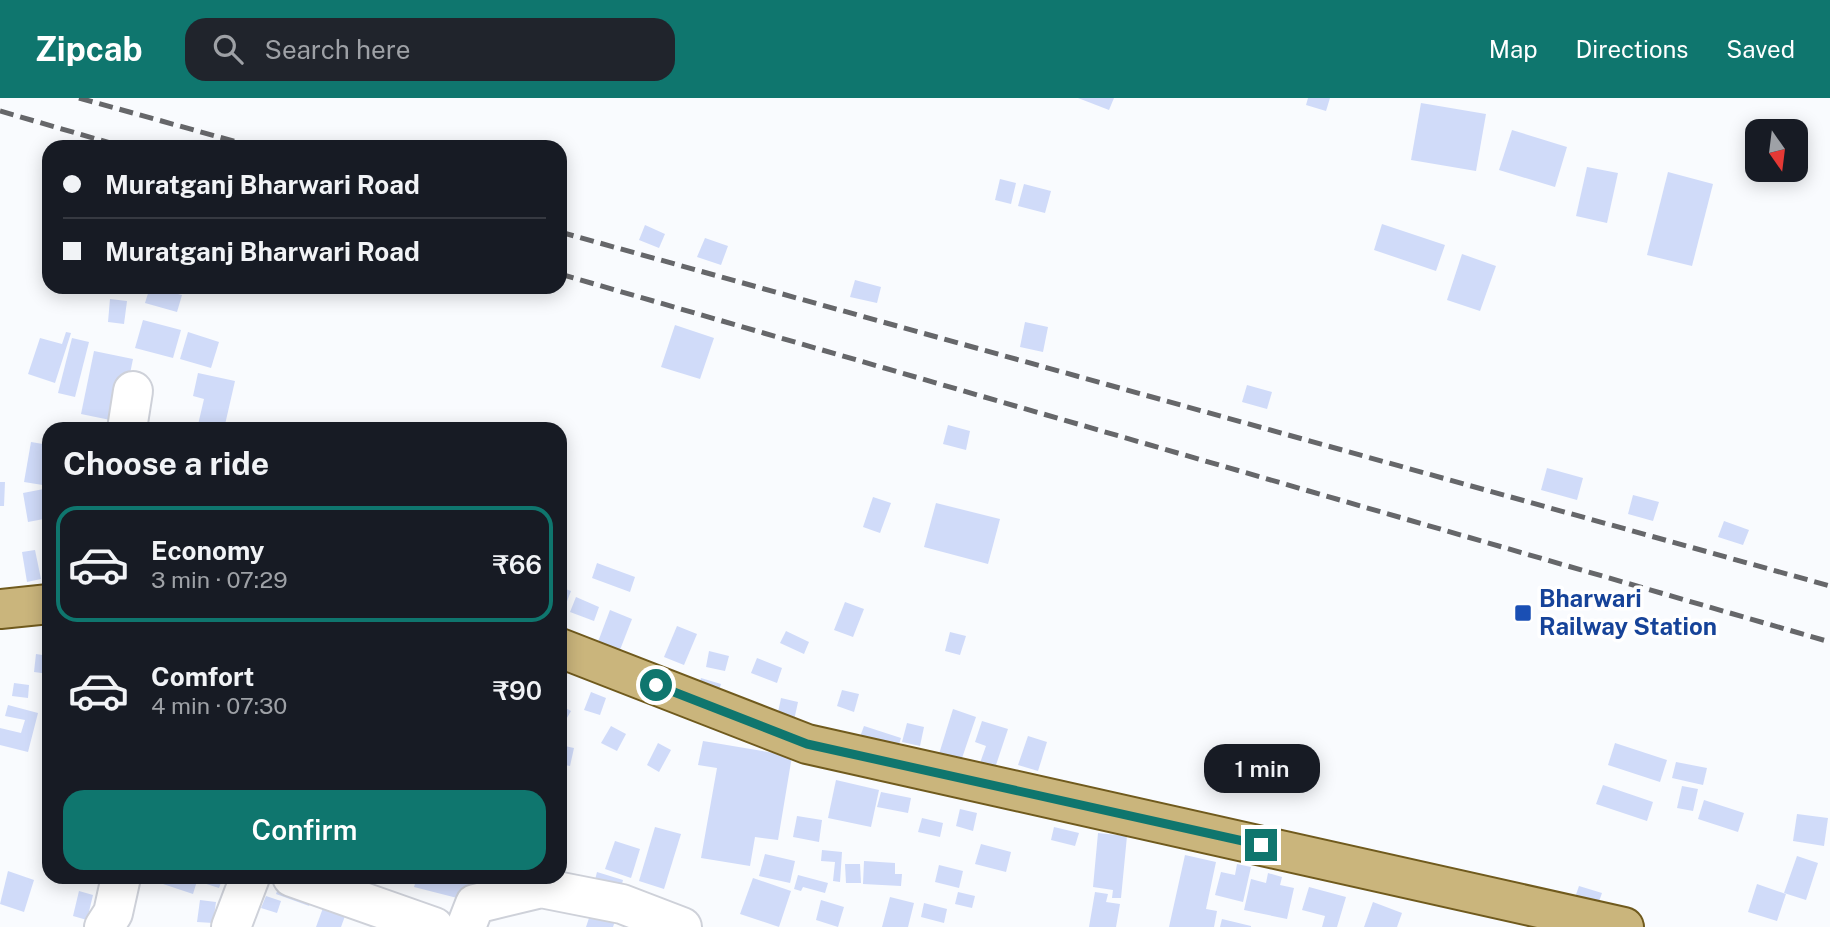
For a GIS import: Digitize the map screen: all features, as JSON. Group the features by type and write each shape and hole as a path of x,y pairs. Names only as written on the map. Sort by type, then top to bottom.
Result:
{"main road":[{"path":"0,609 42,605"},
{"path":"567,651 807,744 1613,926"}],"street":[{"path":"128,422 133,391"},
{"path":"104,927 113,913 119,884"},
{"path":"231,927 247,884"},
{"path":"305,884 366,917 434,927"},
{"path":"466,927 475,905 541,888 622,904 682,927"}],"building":[{"path":"1078,98 1114,98 1109,110"},
{"path":"1308,98 1330,98 1326,111 1306,105"},
{"path":"1421,103 1486,114 1476,171 1411,160"},
{"path":"1512,130 1567,147 1555,187 1499,170"},
{"path":"1587,167 1618,173 1607,223 1576,216"},
{"path":"1668,172 1713,184 1692,266 1647,255"},
{"path":"1000,179 1016,183 1011,204 995,200"},
{"path":"1024,184 1051,191 1045,213 1018,206"},
{"path":"1382,224 1445,245 1436,271 1374,250"},
{"path":"645,225 665,234 659,248 639,240"},
{"path":"705,238 728,246 721,265 697,257"},
{"path":"1462,254 1496,266 1480,311 1447,300"},
{"path":"855,280 881,287 877,303 850,297"},
{"path":"148,294 182,295 177,312 145,303"},
{"path":"110,299 127,301 124,324 108,322"},
{"path":"143,320 181,330 173,358 135,348"},
{"path":"1025,322 1048,327 1043,352 1020,347"},
{"path":"675,325 714,338 700,379 661,367"},
{"path":"66,332 71,333 55,383 28,374 40,338 62,344"},
{"path":"188,332 219,342 211,368 180,359"},
{"path":"72,338 89,342 75,397 58,393"},
{"path":"94,351 133,359 120,422 81,414"},
{"path":"198,373 235,381 226,422 199,422 204,399 193,396"},
{"path":"1247,385 1272,392 1267,409 1242,402"},
{"path":"948,425 970,431 966,450 943,444"},
{"path":"31,442 42,444 42,485 24,482"},
{"path":"1547,468 1583,478 1577,500 1541,490"},
{"path":"0,482 5,482 4,506 0,506"},
{"path":"42,489 42,519 28,522 23,493"},
{"path":"1633,495 1659,502 1653,521 1628,514"},
{"path":"873,497 891,503 880,533 863,527"},
{"path":"936,503 1000,519 988,564 924,547"},
{"path":"1724,521 1749,530 1743,545 1718,537"},
{"path":"35,550 41,579 27,582 22,552"},
{"path":"597,563 635,577 630,592 592,578"},
{"path":"576,597 599,607 594,621 570,612"},
{"path":"845,602 864,609 853,637 834,630"},
{"path":"610,610 632,619 618,655 596,647"},
{"path":"677,626 697,634 684,665 664,657"},
{"path":"786,631 809,642 804,654 780,643"},
{"path":"950,632 966,636 960,655 945,651"},
{"path":"709,651 729,656 725,671 706,667"},
{"path":"36,654 42,655 42,673 34,672"},
{"path":"757,658 782,668 777,683 751,673"},
{"path":"701,678 721,684 717,696 697,689"},
{"path":"14,683 29,685 28,698 12,696"},
{"path":"842,690 859,694 854,712 837,706"},
{"path":"591,692 606,698 600,715 584,710"},
{"path":"781,698 798,702 793,725 776,722"},
{"path":"8,705 38,713 28,752 0,745 0,728 21,733 25,720 5,716"},
{"path":"953,709 976,717 961,761 939,754"},
{"path":"982,721 1008,729 995,768 980,763 986,746 975,742"},
{"path":"907,723 924,727 920,746 902,742"},
{"path":"611,726 626,734 617,751 601,743"},
{"path":"864,726 901,738 895,757 857,745"},
{"path":"1028,736 1047,742 1038,771 1018,765"},
{"path":"703,741 792,756 778,840 755,837 750,866 701,858 717,768 698,765"},
{"path":"658,743 671,750 659,772 647,765"},
{"path":"1615,743 1667,760 1660,782 1608,765"},
{"path":"567,746 574,748 570,766 567,765"},
{"path":"1676,762 1707,768 1703,785 1672,778"},
{"path":"836,780 879,790 871,827 828,818"},
{"path":"1603,785 1653,802 1647,821 1596,804"},
{"path":"1682,786 1698,789 1693,811 1677,808"},
{"path":"881,792 911,798 908,813 877,807"},
{"path":"1704,800 1744,813 1738,832 1698,819"},
{"path":"960,809 977,813 973,831 956,826"},
{"path":"1797,814 1828,818 1824,846 1793,841"},
{"path":"797,816 822,820 819,842 793,837"},
{"path":"922,818 943,823 940,837 918,832"},
{"path":"655,827 681,834 664,889 639,881"},
{"path":"1054,827 1079,833 1075,846 1051,840"},
{"path":"1098,833 1127,836 1121,898 1112,898 1113,890 1093,887"},
{"path":"615,841 640,849 631,878 605,869"},
{"path":"981,844 1011,852 1006,872 975,864"},
{"path":"822,850 842,852 840,882 833,881 835,862 821,861"},
{"path":"765,854 795,861 790,883 759,876"},
{"path":"1185,855 1216,862 1206,909 1217,911 1214,927 1169,927"},
{"path":"1797,856 1818,863 1806,900 1784,893"},
{"path":"864,861 895,863 895,874 902,874 901,886 863,884"},
{"path":"845,864 860,864 861,883 846,883"},
{"path":"1237,864 1251,867 1243,902 1215,895 1221,872 1235,875"},
{"path":"939,865 963,871 959,888 935,882"},
{"path":"8,871 34,880 24,912 0,904"},
{"path":"597,872 623,880 618,899 592,892"},
{"path":"1268,873 1282,877 1280,885 1294,888 1287,919 1244,910 1251,879 1266,883"},
{"path":"798,875 828,883 825,893 803,887 801,891 794,889"},
{"path":"753,878 791,891 779,927 740,914"},
{"path":"163,884 196,884 193,894"},
{"path":"280,884 291,884 314,893 309,906 276,894"},
{"path":"415,884 474,884 469,901 414,887"},
{"path":"1757,884 1786,894 1777,921 1748,912"},
{"path":"1579,886 1602,893 1595,913 1572,906"},
{"path":"1309,887 1346,897 1337,927 1322,927 1325,916 1302,910"},
{"path":"79,891 93,895 87,920 73,916"},
{"path":"958,892 975,896 972,908 955,904"},
{"path":"1095,892 1108,894 1106,902 1120,904 1116,927 1089,927"},
{"path":"266,896 281,901 277,913 261,908"},
{"path":"327,897 349,905 341,927 316,927"},
{"path":"890,897 914,903 908,927 882,927"},
{"path":"200,900 216,902 213,923 197,922"},
{"path":"821,900 844,907 838,927 816,920"},
{"path":"1373,902 1402,913 1397,927 1364,927"},
{"path":"924,903 947,909 944,923 921,917"},
{"path":"590,915 615,921 613,927 586,927"},
{"path":"1222,919 1251,926 1251,927 1220,927"}],"railway":[{"path":"79,98 230,140"},
{"path":"0,111 100,140"},
{"path":"567,234 1830,586"},
{"path":"567,276 1830,642"}],"place":[{"name":"Bharwari Railway Station","path":"1523,613"}],"route":[{"path":"656,685 807,744 1261,845"}]}
